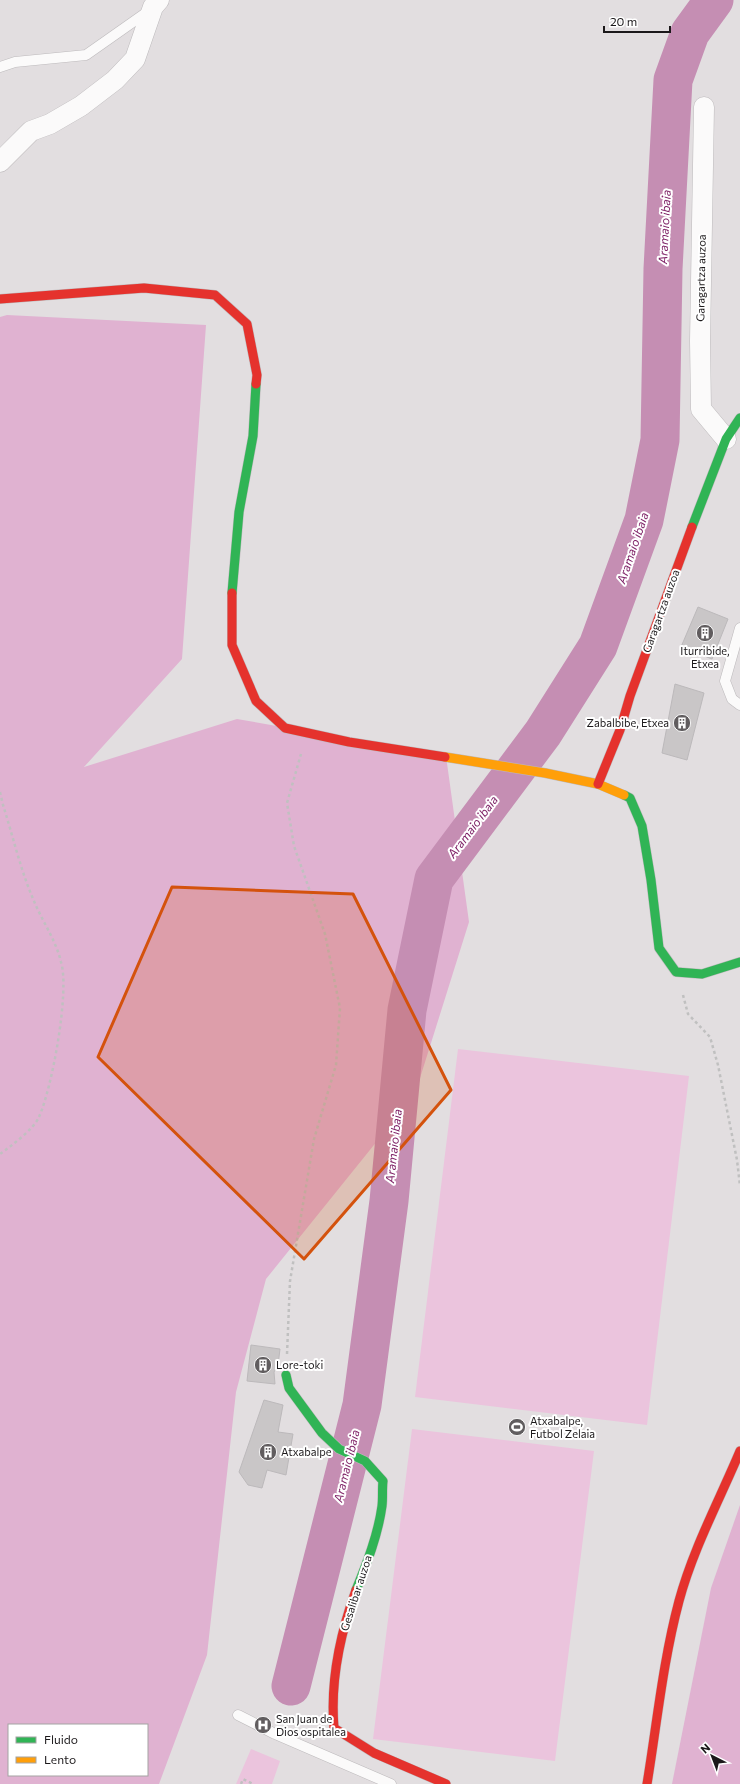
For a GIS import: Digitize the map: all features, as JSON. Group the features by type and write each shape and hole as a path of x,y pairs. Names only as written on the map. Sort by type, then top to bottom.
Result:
{"street":[{"path":"0,162 30,131 50,124 81,106 115,80 135,58 156,4"},
{"name":"Garagartza auzoa","path":"704,107 700,341 701,410 726,439"},
{"path":"0,299 144,288 215,295 247,324 257,375 253,436 239,512 232,584 232,645 256,701 285,728 349,742 545,773 598,784 630,798 642,826 651,880 659,948 676,972 702,974 740,962"},
{"name":"Garagartza auzoa","path":"598,784 620,730 633,688 706,489 726,439 740,418"},
{"name":"Gesalibar auzoa","path":"286,1375 289,1388 322,1433 339,1449 365,1461 382,1481 382,1505 374,1539 343,1626 338,1650 332,1711 334,1728 346,1738 378,1755 446,1784"},
{"path":"647,1784 668,1656 679,1600 697,1547 740,1451"}],"lane":[{"path":"0,67 15,62 86,55 115,36 156,4"},
{"path":"740,628 725,681 732,699 740,705"},
{"path":"238,1715 275,1734 392,1784"}],"path":[{"path":"286,1375 290,1281 314,1139 336,1065 340,1008 325,934 294,846 287,803 308,733"},
{"path":"0,792 3,806 34,901 62,962 64,992 52,1074 39,1118 22,1137 0,1154"},
{"path":"676,972 688,1014 710,1037 718,1065 737,1160 740,1186"},
{"path":"241,1784 243,1779 253,1784"}],"highlighted area":[{"path":"172,887 353,894 451,1090 304,1259 98,1057"}],"shaded area":[{"path":"7,315 206,325 182,659 84,767 237,719 446,756 469,922 415,1094 266,1279 236,1392 207,1655 159,1784 0,1784 0,317"},
{"path":"458,1049 689,1076 647,1425 415,1397"},
{"path":"412,1429 594,1451 555,1761 373,1739"},
{"path":"740,1505 740,1784 672,1784 711,1588"},
{"path":"251,1749 280,1761 272,1784 236,1784"}],"building":[{"name":"Iturribide, Etxea","path":"698,607 728,619 712,659 681,647"},
{"name":"Zabalbibe, Etxea","path":"675,684 704,693 687,760 662,753"},
{"name":"Lore-toki","path":"251,1345 280,1349 278,1365 274,1372 275,1384 247,1381"},
{"name":"Atxabalpe","path":"264,1400 283,1405 278,1432 293,1434 286,1475 267,1470 262,1488 248,1485 239,1472"}],"waterway":[{"name":"Aramaio ibaia","path":"291,1686 362,1405 389,1201 407,1010 434,879 543,733 598,646 644,520 660,440 663,269 673,80 690,33 714,0"}],"traffic: fast":[{"path":"232,593 239,512 253,436 256,384"},
{"path":"692,527 726,439 740,418"},
{"path":"624,795 630,798 642,826 651,880 659,948 676,972 702,974 740,962"},
{"path":"286,1375 289,1388 322,1433 339,1449 365,1461 383,1481 382,1506 378,1528 356,1590"}],"traffic: slow":[{"path":"445,757 545,773 598,784 624,795"}],"traffic: jam":[{"path":"0,299 144,288 215,295 247,324 257,375 256,384"},
{"path":"598,784 620,730 630,696 692,527"},
{"path":"232,593 232,645 256,701 285,728 349,742 445,757"},
{"path":"647,1784 664,1669 679,1601 691,1563 740,1451"},
{"path":"356,1590 345,1623 335,1675 333,1710 334,1728 374,1753 446,1784"}],"place":[{"name":"Iturribide, Etxea","path":"705,633"},
{"name":"Zabalbibe, Etxea","path":"682,723"},
{"name":"Lore-toki","path":"263,1365"},
{"name":"Atxabalpe, Futbol Zelaia","path":"517,1427"},
{"name":"Atxabalpe","path":"268,1452"},
{"name":"San Juan de Dios ospitalea","path":"263,1725"}]}
